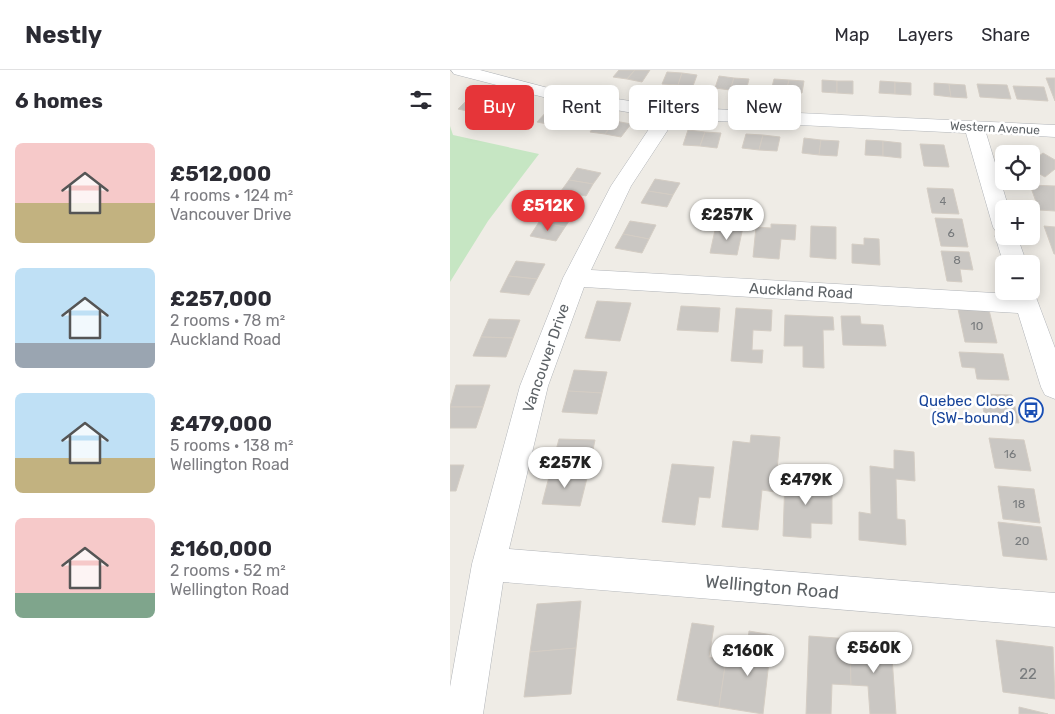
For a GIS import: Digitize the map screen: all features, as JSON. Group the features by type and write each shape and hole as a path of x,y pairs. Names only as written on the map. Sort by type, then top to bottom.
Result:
{"street":[{"name":"Western Avenue","path":"460,70 551,94 629,107"},
{"name":"Western Avenue","path":"718,115 1055,131"},
{"path":"974,127 996,200"},
{"name":"Vancouver Drive","path":"464,714 489,564 534,386 575,278 621,186 658,130"},
{"name":"Auckland Road","path":"575,278 995,296"},
{"path":"1026,300 1055,387"},
{"name":"Wellington Road","path":"489,564 1055,610"}],"green space":[{"path":"450,126 453,135 539,154 488,221 450,282"}],"building":[{"path":"619,70 635,70 627,79 613,77"},
{"path":"635,70 650,70 642,82 627,79"},
{"path":"667,72 682,73 678,85 662,84"},
{"path":"682,73 697,75 693,85 678,85"},
{"path":"719,76 734,78 732,85 728,85 728,90 718,88 718,85 716,85"},
{"path":"734,78 749,79 748,85 732,85"},
{"path":"1046,78 1055,78 1055,101"},
{"path":"774,79 789,80 788,85 772,85"},
{"path":"789,80 804,81 802,93 801,85 788,85"},
{"path":"822,80 837,81 837,93 822,92"},
{"path":"837,81 853,81 853,94 837,93"},
{"path":"880,81 895,82 895,94 879,93"},
{"path":"895,82 911,83 911,95 895,94"},
{"path":"934,83 949,84 951,97 934,95"},
{"path":"949,84 965,85 967,98 951,97"},
{"path":"977,84 1007,85 1011,99 980,97"},
{"path":"1013,86 1044,87 1048,101 1017,99"},
{"path":"465,102 465,110 458,109"},
{"path":"544,114 544,123 537,122"},
{"path":"619,122 629,124 629,127 621,137 605,134 608,130 619,130"},
{"path":"591,130 608,130 605,134 590,132"},
{"path":"688,130 705,132 700,146 683,145"},
{"path":"705,132 721,133 717,148 700,146"},
{"path":"746,134 763,135 759,150 742,148"},
{"path":"763,135 780,137 777,151 759,150"},
{"path":"804,138 821,140 819,155 802,153"},
{"path":"821,140 839,141 837,156 819,155"},
{"path":"866,140 883,141 883,156 865,155"},
{"path":"883,141 901,143 901,158 883,156"},
{"path":"920,144 944,145 949,167 924,166"},
{"path":"1043,153 1055,160 1055,169 1045,177 1040,174 1040,155"},
{"path":"577,168 601,173 593,184 569,180"},
{"path":"655,179 680,183 673,195 648,191"},
{"path":"569,180 593,184 586,196 561,191"},
{"path":"1040,185 1055,186 1055,211 1040,210 1040,200 1035,200 1032,190 1040,190"},
{"path":"927,188 953,189 959,214 932,213"},
{"path":"648,191 673,195 667,207 641,203"},
{"path":"549,210 574,214 565,227 539,222"},
{"path":"935,218 962,219 968,247 941,246"},
{"path":"630,221 656,225 649,239 623,234"},
{"path":"539,222 565,227 556,241 530,236"},
{"path":"771,224 796,225 795,240 781,239 779,259 753,257 756,227 771,228"},
{"path":"732,226 743,227 737,255 710,253 715,230 731,231"},
{"path":"811,226 836,227 836,259 810,257"},
{"path":"1044,226 1055,227 1055,254 1054,254"},
{"path":"623,234 649,239 642,253 615,248"},
{"path":"864,238 879,239 880,265 852,263 852,244 864,245"},
{"path":"941,251 969,252 973,270 960,269 962,282 947,281"},
{"path":"516,261 545,264 537,279 508,276"},
{"path":"508,276 537,279 529,295 500,292"},
{"path":"597,301 631,303 620,341 585,338"},
{"path":"681,306 720,308 718,332 677,330"},
{"path":"736,308 772,310 771,331 753,330 752,350 763,350 762,363 731,361"},
{"path":"958,309 989,310 997,343 965,342"},
{"path":"785,315 833,317 834,330 823,330 824,368 803,367 803,346 784,346"},
{"path":"841,316 860,316 861,324 883,325 886,346 843,345"},
{"path":"489,319 520,320 513,338 481,337"},
{"path":"481,337 513,338 506,357 473,356"},
{"path":"959,352 1003,354 1009,380 977,379 975,368 962,367"},
{"path":"574,370 607,372 602,393 568,391"},
{"path":"456,385 490,385 483,407 450,407"},
{"path":"568,391 602,393 597,414 562,412"},
{"path":"980,394 1012,395 1019,423 986,422"},
{"path":"450,407 483,407 476,428 450,428"},
{"path":"751,435 780,437 775,492 762,490 758,530 722,527 733,441 750,443"},
{"path":"989,438 1024,440 1031,471 995,468"},
{"path":"559,439 595,440 588,474 550,473"},
{"path":"894,450 914,452 915,481 896,479 897,519 905,520 906,545 859,540 859,512 871,514 870,466 894,469"},
{"path":"672,464 714,467 710,498 699,497 695,525 662,522"},
{"path":"450,465 464,465 456,491 450,491"},
{"path":"550,473 588,474 580,506 542,504"},
{"path":"785,478 832,481 832,524 811,523 811,538 783,536"},
{"path":"998,486 1034,489 1040,523 1003,519"},
{"path":"998,522 1041,527 1047,560 1003,556"},
{"path":"581,601 576,648 530,652 537,604"},
{"path":"692,623 714,626 709,657 726,660 719,707 677,700"},
{"path":"749,631 772,635 763,714 719,707 726,660 745,663"},
{"path":"809,636 850,639 851,685 832,684 831,714 806,714"},
{"path":"850,639 891,643 896,714 870,714 868,686 851,685"},
{"path":"996,640 1053,647 1055,699 1003,692"},
{"path":"576,648 571,694 524,697 530,652"},
{"path":"1019,707 1048,714 1019,714"}],"place":[{"name":"Quebec Close (SW-bound)","path":"1031,410"}]}
